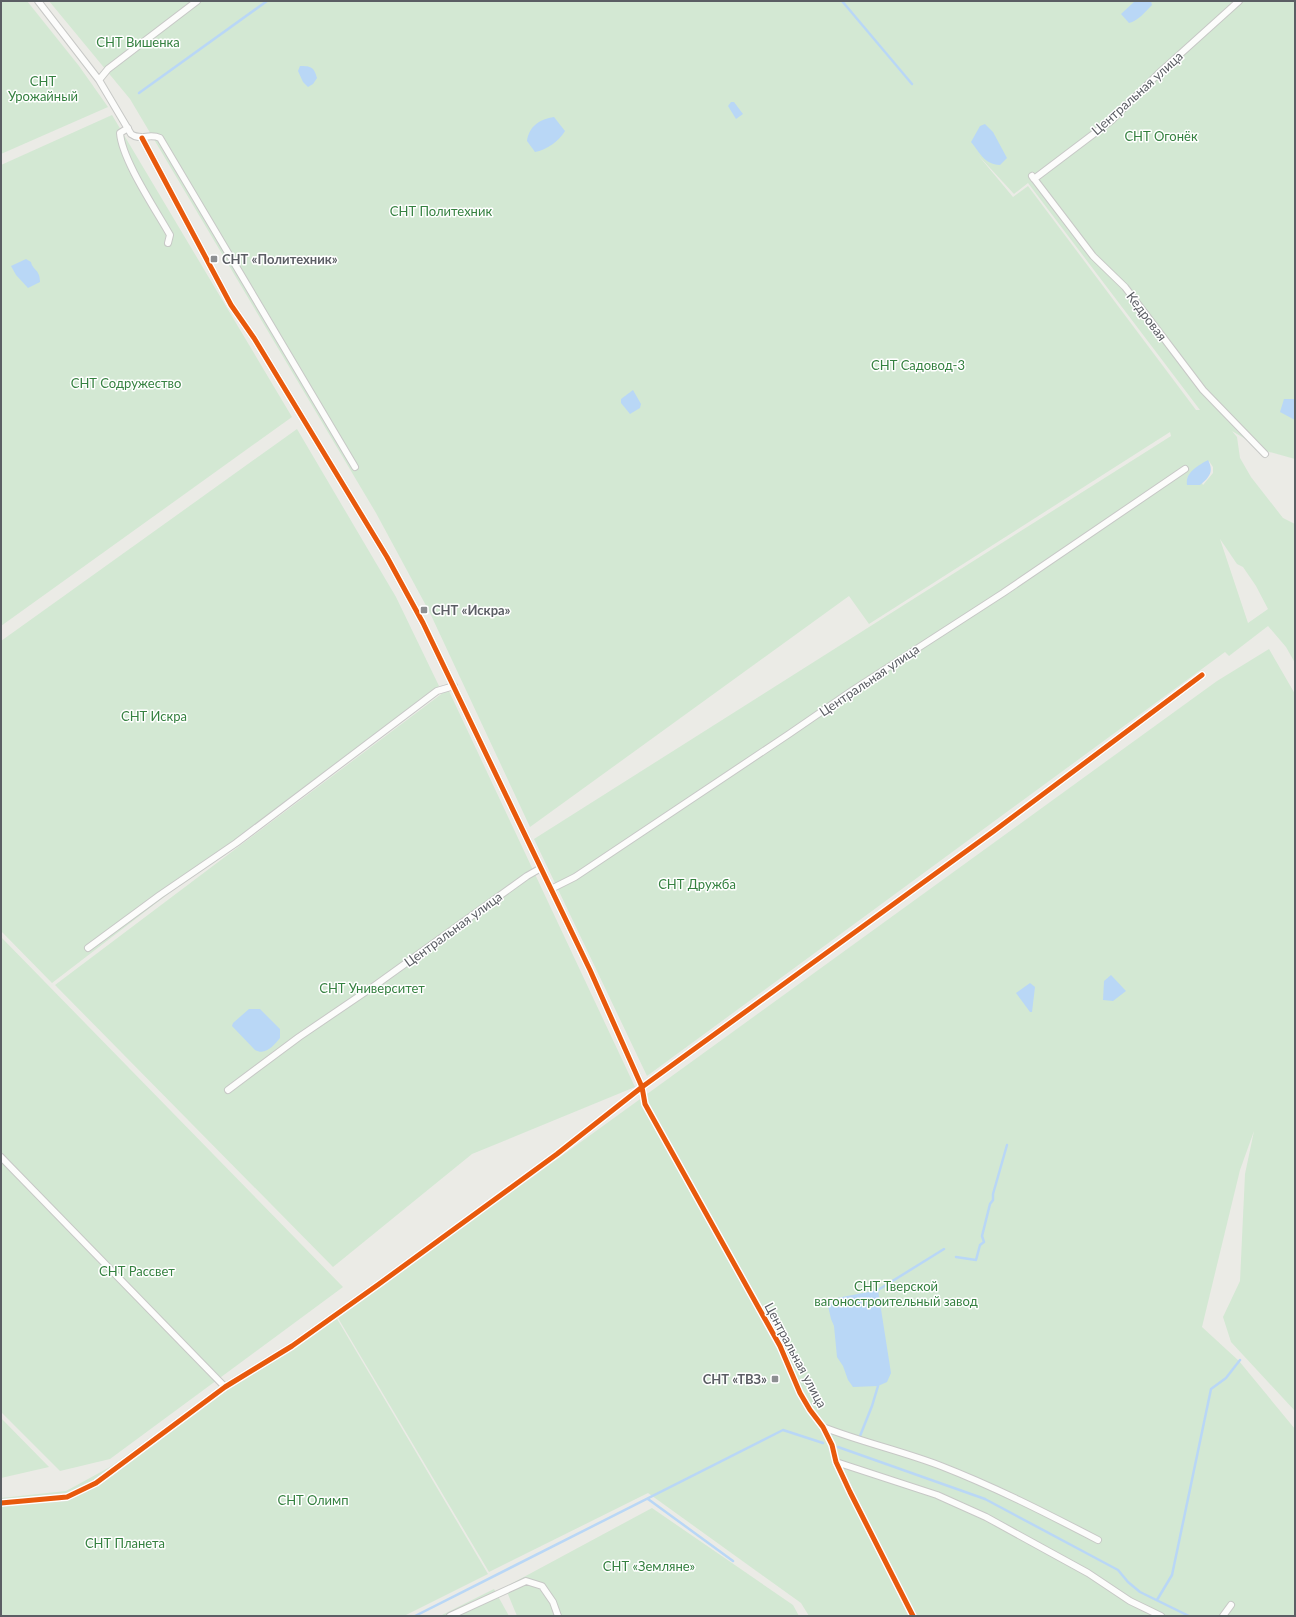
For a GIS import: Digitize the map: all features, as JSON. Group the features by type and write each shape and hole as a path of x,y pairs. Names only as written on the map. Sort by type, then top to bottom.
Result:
{"street":[{"path":"38,1 99,80 135,137 142,138 156,136 160,138 355,467"},
{"path":"99,80 108,69 197,1"},
{"name":"Центральная улица","path":"1033,177 1112,120 1158,74 1239,1"},
{"path":"128,128 120,134 121,141 131,166 170,235 168,243"},
{"name":"Центральная улица","path":"142,138 231,305 254,338 387,557 423,623 590,970 642,1087 645,1104 780,1346 800,1393 810,1410 823,1426 832,1445 836,1462 888,1570 913,1616"},
{"name":"Кедровая","path":"1033,177 1093,256 1125,287 1203,390 1264,454"},
{"name":"Центральная улица","path":"551,890 582,873 853,690 1003,593 1185,469"},
{"path":"1,1503 66,1497 96,1483 225,1387 292,1346 557,1154 642,1087 1012,818 1202,675"},
{"path":"88,948 160,895 236,843 437,691 454,686"},
{"name":"Центральная улица","path":"228,1090 298,1038 377,984 527,876 541,868"},
{"path":"1,1157 225,1387"},
{"path":"823,1426 848,1437 940,1465 1020,1500 1098,1540"},
{"path":"836,1462 937,1495 986,1517 1088,1573 1130,1601 1161,1616"},
{"path":"450,1616 526,1581 542,1586 553,1602 558,1616"},
{"path":"1223,1616 1231,1605"}],"green space":[{"name":"СНТ Урожайный","path":"1,1 27,1 79,66 108,107 1,154"},
{"path":"49,1 1295,1 1295,459 1266,451 1232,431 1237,437 1240,458 1251,477 1283,518 1295,524 1295,663 1286,647 1268,626 1229,656 1225,652 647,1076 534,839 1171,436 1170,432 869,624 849,596 530,827 430,613 376,513 130,99","holes":["978,155 1014,194 1028,183 1200,410 1196,410 1028,186 1013,197","1209,461 1213,467 1213,473 1203,485 1201,481","1220,539 1237,564 1243,567 1256,586 1268,609 1248,623"]},
{"name":"СНТ Содружество","path":"112,115 292,417 1,626 1,165"},
{"name":"СНТ Искра","path":"297,429 396,597 439,686 52,983 1,931 1,641"},
{"name":"СНТ Тверской вагоностроительный завод","path":"1269,649 1295,694 1295,1411 1231,1342 1223,1317 1240,1281 1245,1174 1254,1131 1240,1170 1202,1327 1239,1361 1295,1429 1295,1616 809,1616 801,1603 648,1493 489,1572 338,1318 1217,681"},
{"name":"СНТ Университет","path":"448,689 635,1087 472,1154 333,1267 55,985"},
{"name":"СНТ Рассвет","path":"1,937 343,1287 110,1459 60,1471 1,1412"},
{"name":"СНТ Олимп","path":"333,1312 488,1574 404,1616 1,1616 1,1498 66,1491 110,1467 220,1387 290,1343"},
{"path":"1,1418 49,1467 1,1478"},
{"name":"СНТ «Земляне»","path":"652,1508 793,1605 799,1616 517,1616 505,1587"},
{"path":"494,1589 509,1616 440,1616"}],"water":[{"path":"1135,1 1151,1 1152,5 1138,18 1129,23 1121,14"},
{"path":"300,66 312,68 316,74 317,78 313,84 308,87 303,82 298,71"},
{"path":"731,102 734,102 743,114 736,119 728,106"},
{"path":"554,117 565,131 552,144 535,152 527,141 530,131 536,124 544,119"},
{"path":"985,124 993,132 1007,158 1000,165 990,163 986,160 971,142 980,126"},
{"path":"26,259 31,262 40,278 40,282 28,288 16,275 11,266"},
{"path":"633,390 641,404 640,408 630,414 621,403 621,399"},
{"path":"1295,398 1295,420 1280,412 1284,399"},
{"path":"1208,460 1211,467 1209,476 1200,485 1187,485 1188,476 1190,473"},
{"path":"1111,975 1126,991 1113,1001 1103,1000 1104,981"},
{"path":"1030,983 1035,987 1032,1012 1030,1012 1016,993"},
{"path":"249,1009 260,1009 280,1029 280,1038 266,1051 263,1052 255,1050 232,1026 233,1023"},
{"path":"878,1290 891,1373 887,1382 878,1386 853,1387 837,1357 834,1326 828,1306 832,1299"}],"waterway":[{"path":"139,93 267,1"},
{"path":"842,1 912,84"},
{"path":"956,1257 976,1260 980,1245 984,1242 982,1236 1007,1145"},
{"path":"878,1290 944,1249"},
{"path":"1157,1600 1172,1575 1211,1389 1226,1378 1240,1360"},
{"path":"860,1436 878,1386"},
{"path":"415,1616 783,1430 823,1443"},
{"path":"838,1447 985,1499 1118,1570 1128,1582 1140,1592 1189,1616"},
{"path":"648,1499 733,1561"}],"cycle path":[{"path":"142,138 231,305 254,338 387,557 423,623 590,970 642,1087 645,1104 780,1346 800,1393 810,1410 823,1427 832,1445 836,1462 850,1492 913,1616"},
{"path":"1,1503 67,1497 96,1483 225,1387 292,1346 557,1154 642,1087 994,831 1202,675"}],"place":[{"name":"СНТ «Политехник»","path":"214,259"},
{"name":"СНТ «Искра»","path":"424,610"},
{"name":"СНТ «ТВЗ»","path":"775,1379"}],"park label":[{"name":"СНТ Вишенка","path":"138,42"},
{"name":"СНТ Огонёк","path":"1161,136"},
{"name":"СНТ Политехник","path":"441,211"},
{"name":"СНТ Садовод-3","path":"918,365"},
{"name":"СНТ Дружба","path":"697,884"},
{"name":"СНТ Планета","path":"125,1543"}]}
